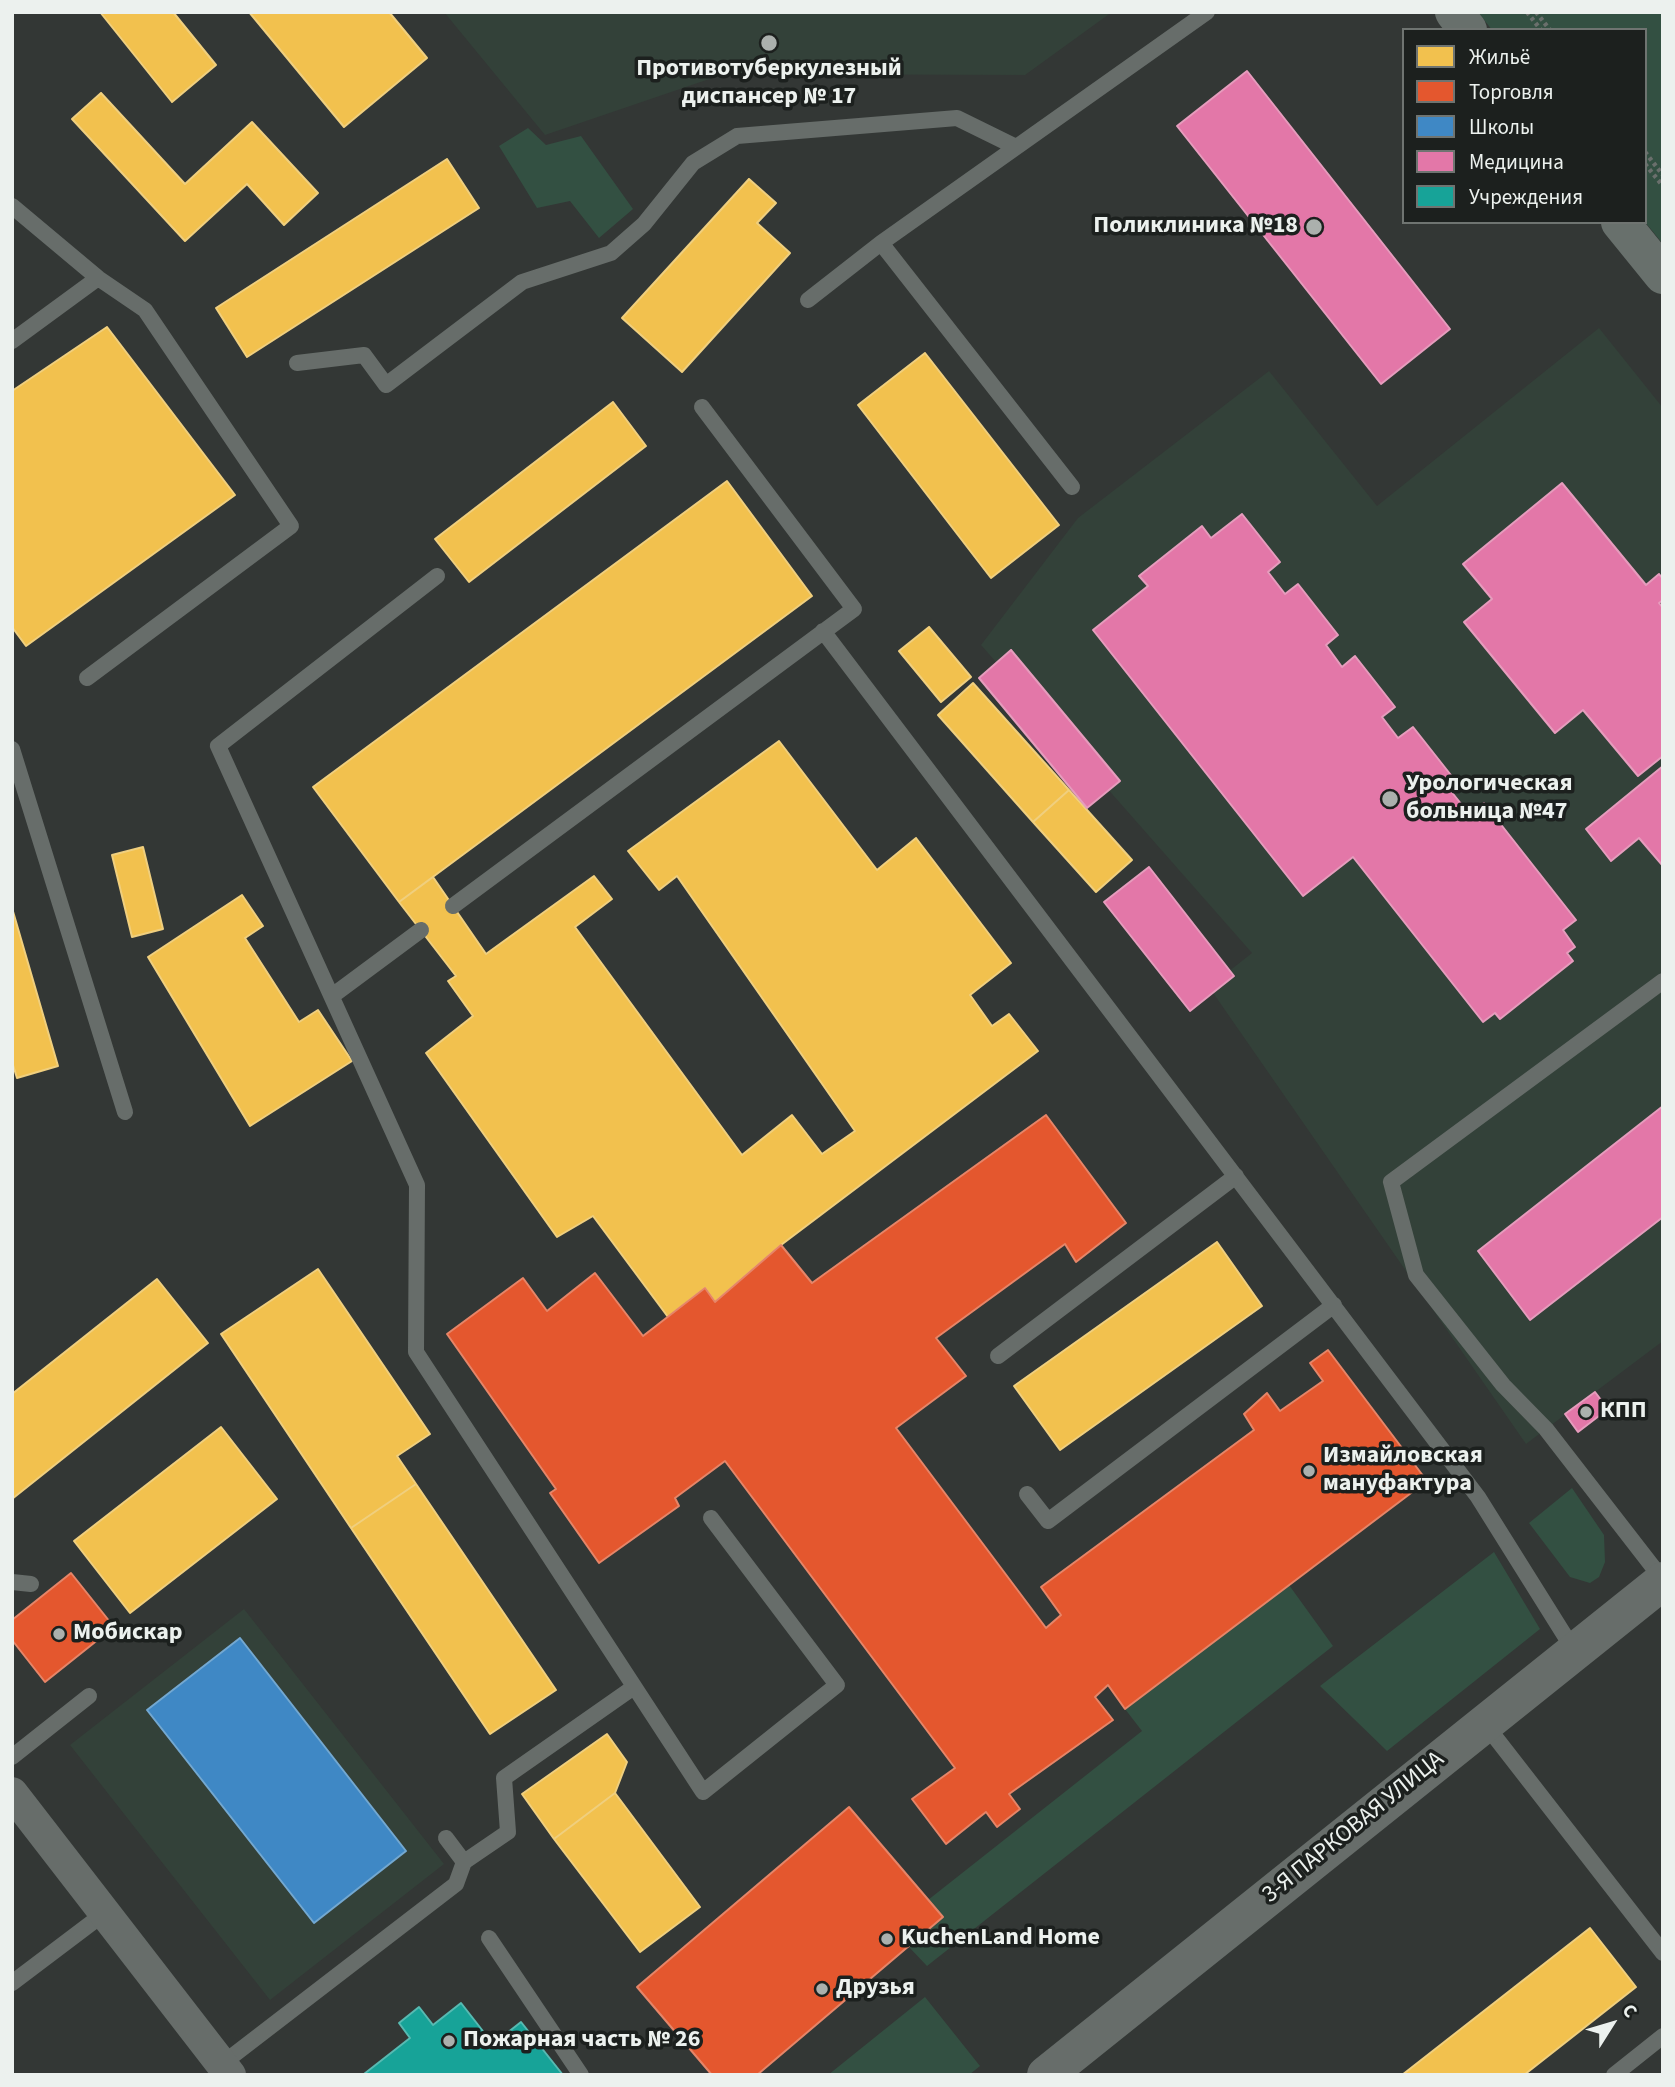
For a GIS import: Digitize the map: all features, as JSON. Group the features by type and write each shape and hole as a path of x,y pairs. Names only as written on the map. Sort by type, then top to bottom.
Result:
{"main road":[{"path":"1454,12 1466,28"},
{"path":"1622,224 1663,275"}],"street":[{"name":"3-Я ПАРКОВАЯ УЛИЦА","path":"1046,2075 1663,1581"},
{"path":"12,1793 226,2069"}],"lane":[{"path":"808,300 881,243 1207,12"},
{"path":"297,362 363,355 386,385 522,282 611,253 644,224 693,163 737,135 957,118 1016,147"},
{"path":"12,206 98,278 145,310 291,526 87,678"},
{"path":"881,243 1072,487"},
{"path":"12,341 98,278"},
{"path":"453,906 854,609 702,407"},
{"path":"437,576 218,746 417,1185 416,1352 703,1792 837,1685 711,1518"},
{"path":"823,631 1478,1497 1575,1652"},
{"path":"12,749 125,1112"},
{"path":"332,996 421,930"},
{"path":"1663,981 1391,1182 1416,1275 1503,1385 1545,1429 1663,1581"},
{"path":"998,1356 1236,1176"},
{"path":"1027,1494 1048,1521 1334,1304"},
{"path":"12,1582 31,1584"},
{"path":"226,2069 456,1884 464,1862 508,1832 504,1778 634,1687"},
{"path":"12,1757 89,1696"},
{"path":"1485,1724 1663,1953"},
{"path":"446,1838 464,1862"},
{"path":"12,1983 106,1912"},
{"path":"489,1938 581,2075"},
{"path":"1614,2075 1663,2036"}],"path":[{"path":"1527,12 1539,28"},
{"path":"1536,12 1548,28"},
{"path":"1647,154 1663,174"},
{"path":"1647,166 1663,186"}],"shaded area":[{"name":"Противотуберкулезный диспансер № 17","path":"444,12 1112,12 1025,75 724,74 545,135"},
{"name":"Урологическая больница №47","path":"1599,328 1663,408 1663,1341 1526,1444 1209,987 1252,953 981,645 1078,518 1269,371 1377,506"},
{"path":"244,1609 444,1864 270,2000 70,1745"}],"green space":[{"path":"1478,12 1663,12 1663,244 1647,224 1647,28 1490,28"},
{"path":"528,128 546,145 581,136 633,209 599,238 570,201 537,208 499,146"},
{"path":"1572,1488 1604,1535 1605,1562 1599,1577 1590,1583 1570,1577 1529,1523"},
{"path":"1494,1552 1540,1629 1387,1751 1320,1686"},
{"path":"1289,1585 1333,1646 927,1966 908,1946 928,1900 1142,1731 1125,1709"},
{"path":"925,1997 980,2066 969,2075 828,2075"}],"building: Жильё":[{"path":"100,12 173,12 216,65 172,102"},
{"path":"249,12 389,12 427,58 344,127"},
{"path":"101,93 185,184 252,122 318,193 284,225 247,184 185,241 72,119"},
{"path":"447,159 479,208 247,357 216,308"},
{"path":"749,179 776,203 757,223 790,253 682,372 622,318"},
{"path":"107,327 235,495 26,646 12,627 12,391"},
{"path":"925,353 1059,525 991,578 858,405"},
{"path":"613,402 646,446 469,582 435,539"},
{"path":"727,481 812,596 399,902 313,787"},
{"path":"929,627 971,677 941,702 899,651"},
{"path":"973,683 1069,790 1033,822 938,715"},
{"path":"779,741 877,870 916,838 1011,963 970,995 992,1026 1009,1014 1038,1051 781,1245 715,1302 705,1288 668,1317 593,1216 557,1237 426,1053 473,1016 448,981 456,976 399,902 433,877 486,954 594,876 612,899 575,927 742,1155 792,1115 822,1154 855,1131 677,876 659,890 628,851"},
{"path":"1069,790 1132,860 1096,892 1033,822"},
{"path":"143,847 163,929 132,937 112,855"},
{"path":"242,895 263,926 245,938 299,1022 318,1010 352,1061 250,1126 148,957"},
{"path":"12,908 58,1066 17,1078 12,1062"},
{"path":"1217,1242 1262,1306 1060,1450 1014,1386"},
{"path":"318,1269 430,1434 397,1456 416,1484 351,1528 221,1334"},
{"path":"157,1279 208,1343 12,1499 12,1394"},
{"path":"221,1427 277,1499 130,1613 74,1541"},
{"path":"416,1484 556,1690 490,1734 351,1528"},
{"path":"607,1734 627,1762 615,1793 554,1839 522,1794"},
{"path":"615,1793 700,1907 640,1952 554,1839"},
{"path":"1590,1928 1636,1987 1524,2075 1402,2075"}],"building: Торговля":[{"name":"Измайловская мануфактура","path":"1046,1115 1126,1223 1076,1262 1065,1244 936,1338 966,1376 896,1428 1046,1628 1061,1615 1041,1587 1254,1430 1244,1414 1267,1393 1280,1411 1323,1381 1310,1363 1328,1350 1427,1481 1125,1709 1108,1685 1095,1697 1113,1720 1009,1794 1020,1809 997,1827 986,1812 946,1844 912,1799 955,1768 725,1461 675,1498 679,1506 599,1563 550,1493 556,1489 447,1334 523,1278 547,1311 595,1273 643,1336 705,1288 715,1302 781,1245 812,1283"},
{"name":"Мобискар","path":"71,1573 114,1627 45,1682 12,1640 12,1620"},
{"path":"849,1807 943,1917 757,2075 712,2075 637,1987"}],"building: Школы":[{"path":"240,1638 406,1851 314,1923 147,1710"}],"building: Медицина":[{"name":"Поликлиника №18","path":"1247,71 1450,329 1381,384 1177,126"},
{"path":"1562,483 1646,585 1659,574 1663,579 1663,600 1659,603 1663,608 1663,756 1638,776 1583,710 1555,733 1464,622 1492,599 1463,564"},
{"path":"1242,514 1280,562 1268,572 1285,594 1298,584 1338,635 1326,645 1342,667 1355,656 1395,707 1382,717 1398,738 1413,727 1454,779 1446,785 1470,815 1484,803 1576,920 1563,930 1575,947 1567,953 1573,961 1500,1019 1495,1013 1483,1022 1353,857 1303,896 1093,630 1148,586 1139,576 1202,526 1211,538"},
{"path":"1011,650 1120,781 1087,808 979,678"},
{"path":"1663,766 1663,866 1639,838 1611,861 1586,829"},
{"path":"1149,867 1234,976 1190,1011 1104,902"},
{"path":"1663,1106 1663,1217 1530,1320 1478,1251"},
{"name":"КПП","path":"1595,1392 1608,1409 1578,1432 1565,1414"}],"building: Учреждения":[{"name":"Пожарная часть № 26","path":"461,2003 493,2044 521,2022 563,2075 364,2074 410,2038 399,2023 419,2007 433,2025"}],"place":[{"name":"Противотуберкулезный диспансер № 17","path":"769,43"},
{"name":"Поликлиника №18","path":"1314,227"},
{"name":"Урологическая больница №47","path":"1390,799"},
{"name":"КПП","path":"1586,1412"},
{"name":"Измайловская мануфактура","path":"1309,1471"},
{"name":"Мобискар","path":"59,1634"},
{"name":"KuchenLand Home","path":"887,1939"},
{"name":"Друзья","path":"822,1989"},
{"name":"Пожарная часть № 26","path":"449,2041"}]}
